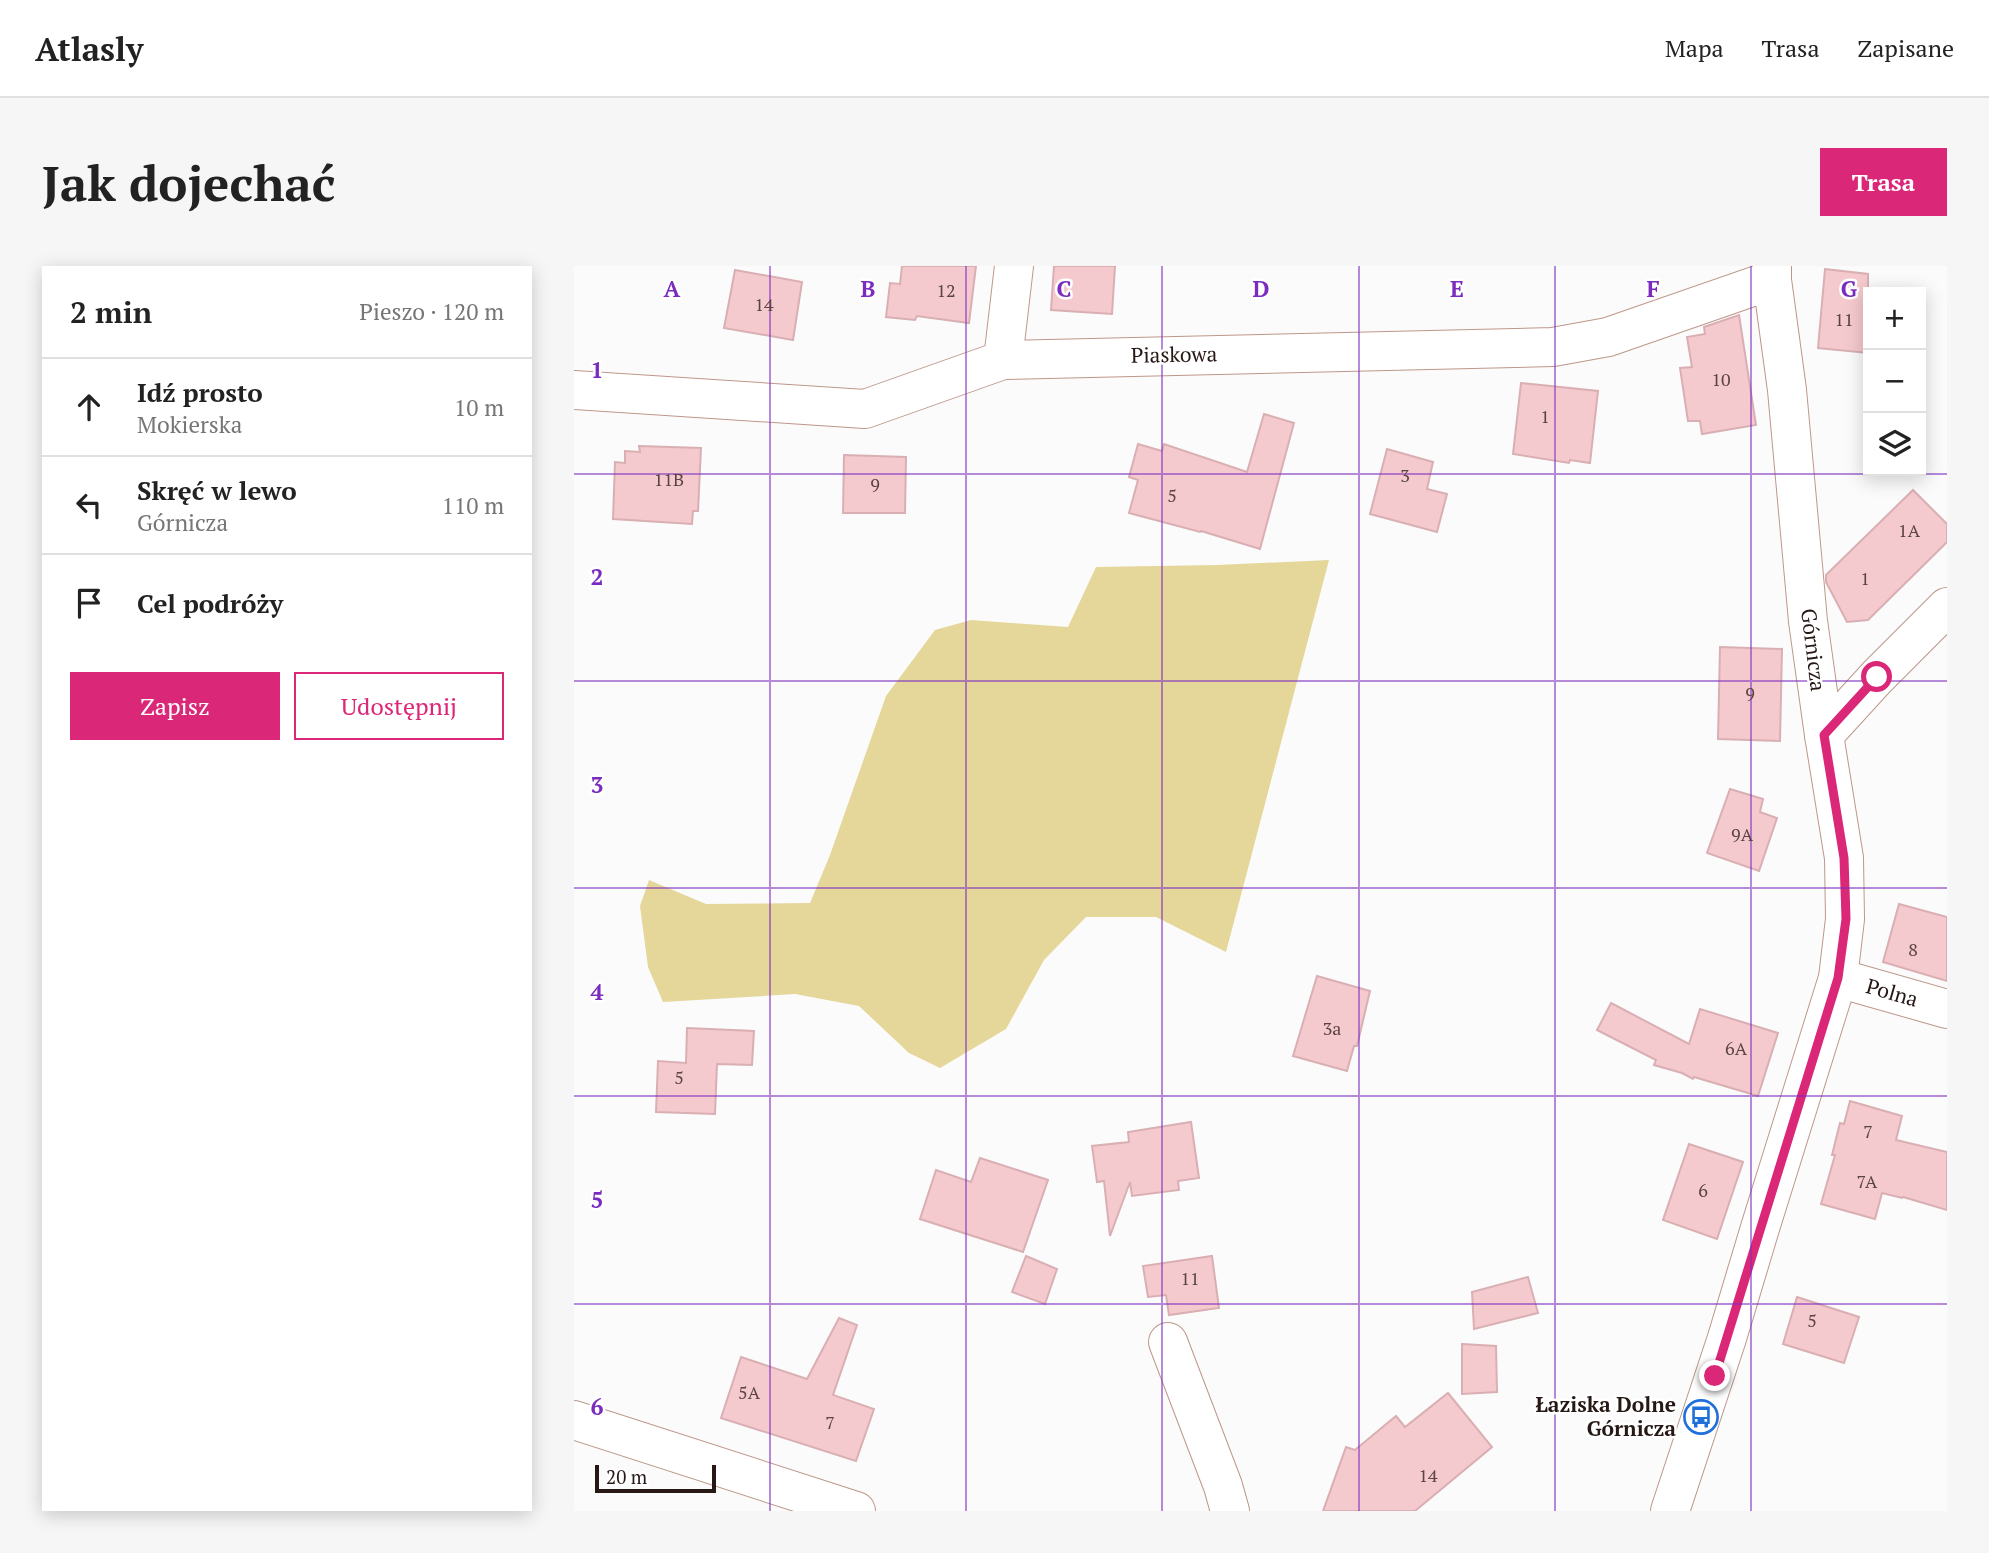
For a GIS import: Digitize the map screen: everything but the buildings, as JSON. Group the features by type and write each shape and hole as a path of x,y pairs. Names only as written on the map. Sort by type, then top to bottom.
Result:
{"street":[{"path":"1003,360 1014,266"},
{"name":"Piaskowa","path":"574,390 865,409 1003,360 1553,347 1608,337 1772,273"},
{"name":"Górnicza","path":"1670,1511 1727,1338 1838,978 1846,919 1844,858 1808,621 1787,390 1772,273"},
{"path":"1824,735 1947,607"},
{"name":"Polna","path":"1838,978 1947,1009"},
{"path":"1168,1342 1230,1511"},
{"path":"574,1420 856,1511"}],"shaded area":[{"path":"1329,560 1226,952 1156,917 1086,917 1044,960 1006,1029 940,1068 909,1053 859,1006 795,994 663,1002 648,967 640,906 649,880 706,904 810,903 830,855 886,696 935,630 971,620 1068,627 1096,567"}],"place":[{"name":"Łaziska Dolne Górnicza","path":"1701,1417"}],"route":[{"path":"1715,1376 1838,978 1846,919 1844,858 1824,735 1877,677"}]}
